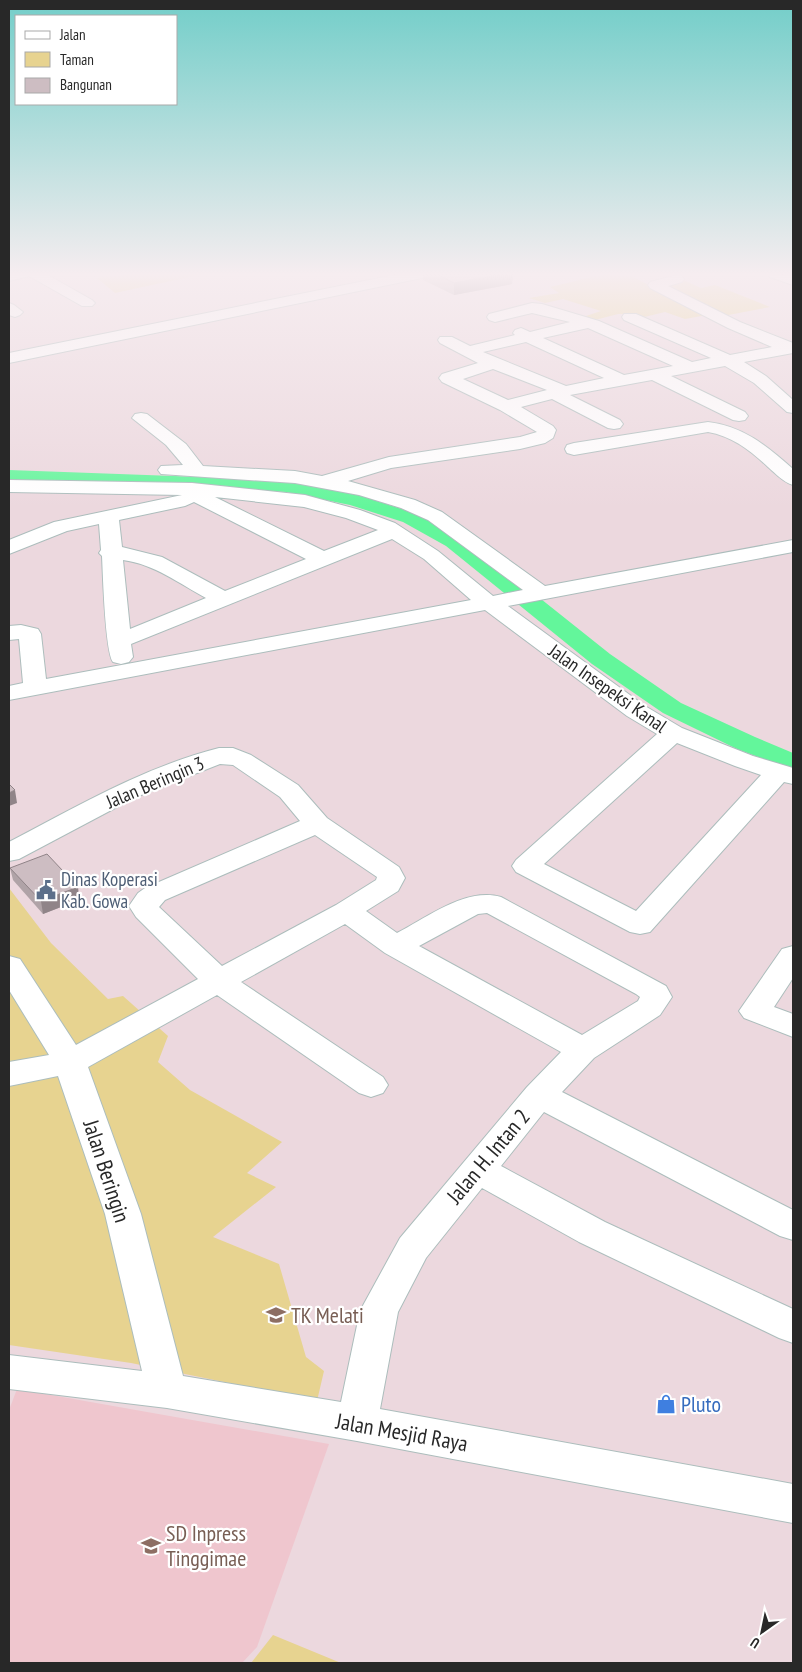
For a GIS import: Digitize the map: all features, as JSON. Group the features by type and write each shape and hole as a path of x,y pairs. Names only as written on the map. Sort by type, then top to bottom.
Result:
{"street":[{"path":"9,358 38,352"},
{"path":"470,352 560,393 614,424"},
{"path":"562,352 622,380"},
{"path":"655,352 692,368"},
{"path":"712,352 730,360 773,388 778,397 793,408"},
{"path":"506,406 622,380 771,352"},
{"path":"324,482 389,462 520,443 538,439 548,434 547,430 506,406 448,378 493,363"},
{"path":"656,375 739,416"},
{"path":"141,418 167,436 187,455 196,471"},
{"path":"574,449 708,426 718,427 729,431 750,444 793,479"},
{"path":"143,470 295,477 363,490 408,504 436,516 539,595"},
{"name":"Jalan Insepeksi Kanal","path":"9,486 225,492 305,501 353,514 388,527 431,555 496,602 636,711 673,733 744,761 786,774"},
{"path":"9,548 61,526 84,520 225,492"},
{"path":"200,498 323,559"},
{"path":"109,516 110,553 122,672"},
{"path":"119,641 389,533"},
{"path":"9,693 793,546"},
{"path":"110,553 127,552 150,559 223,599"},
{"path":"9,633 21,632 30,634 35,687"},
{"path":"673,733 526,866 640,925 786,774"},
{"name":"Jalan Beringin 3","path":"9,852 127,791 219,756 233,756 289,791 317,824 391,876 388,885 346,911"},
{"path":"317,824 155,894 145,903 146,910 218,980 248,1003 372,1085"},
{"path":"396,946 471,906 491,903 655,993 656,997 649,1008 583,1050 539,1095"},
{"path":"9,1074 70,1062 346,911 396,946 583,1050"},
{"path":"793,956 756,1011 793,1026"},
{"name":"Jalan Beringin","path":"9,966 70,1062 123,1214 167,1391"},
{"name":"Jalan H. Intan 2","path":"357,1423 380,1311 413,1248 539,1095 793,1226"},
{"path":"477,1169 592,1232 793,1327"},
{"name":"Jalan Mesjid Raya","path":"9,1372 167,1391 357,1423 793,1503"}],"shaded area":[{"name":"SD Inpress Tinggimae","path":"17,1389 329,1444 257,1647 242,1663 9,1663 9,1410"}],"green space":[{"path":"9,888 51,943 108,999 123,996 168,1036 158,1062 190,1090 282,1142 247,1173 276,1187 213,1237 279,1264 306,1357 324,1371 317,1401 131,1363 9,1345"},
{"path":"273,1635 341,1663 251,1663"}],"building":[{"path":"9,784 15,790 9,793"},
{"path":"47,854 78,887 41,901 10,868"}],"waterway":[{"path":"9,476 286,486 355,500 410,518 454,541 601,659 672,708 746,743 793,762"}],"place":[{"name":"Dinas Koperasi Kab. Gowa","path":"46,890"},
{"name":"TK Melati","path":"276,1315"},
{"name":"Pluto","path":"666,1404"},
{"name":"SD Inpress Tinggimae","path":"151,1546"}]}
